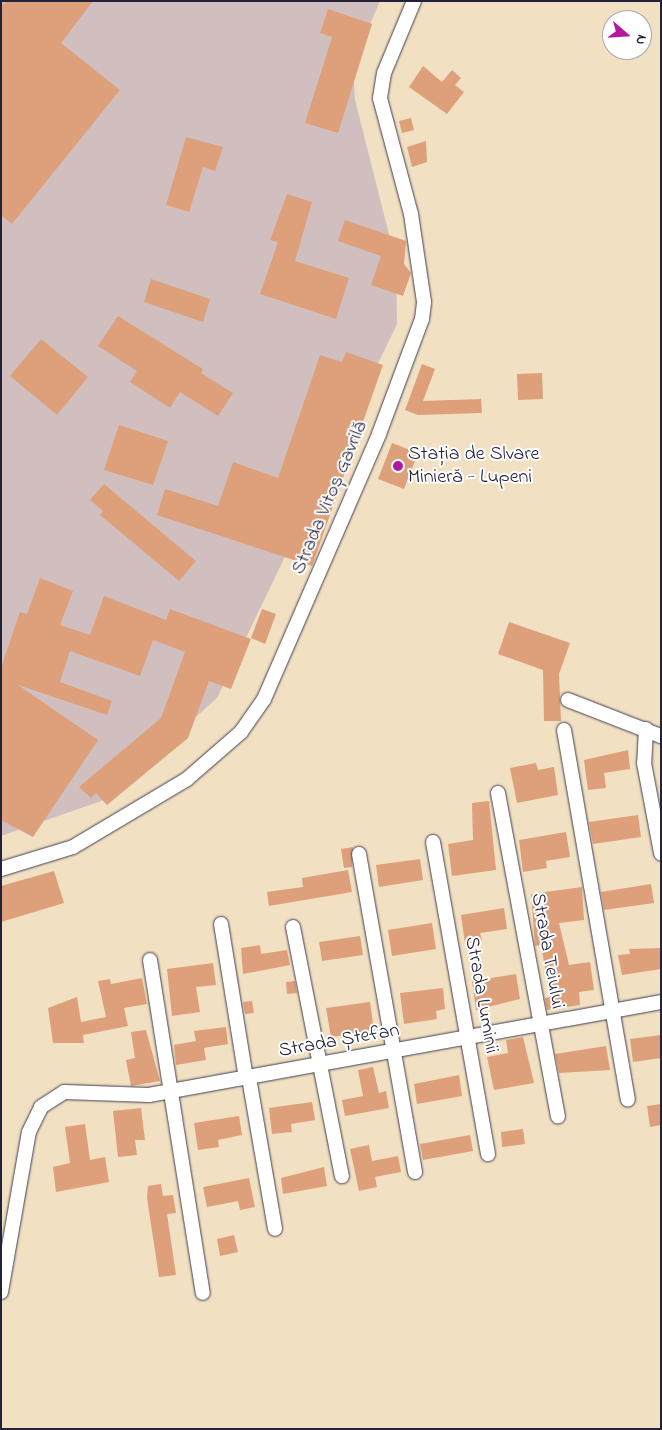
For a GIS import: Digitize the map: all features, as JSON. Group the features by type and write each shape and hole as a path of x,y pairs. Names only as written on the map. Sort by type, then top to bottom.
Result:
{"street":[{"name":"Strada Vitoș Gavrilă","path":"1,869 73,847 187,779 241,732 264,699 378,434 422,320 424,302 411,214 380,98 384,73 414,1"},
{"path":"568,700 661,736"},
{"path":"646,729 644,763 661,853"},
{"path":"564,730 628,1099"},
{"name":"Strada Teiului","path":"498,793 558,1116"},
{"name":"Strada Luminii","path":"433,842 488,1154"},
{"path":"359,854 415,1172"},
{"path":"222,924 247,1078 275,1229"},
{"path":"293,927 322,1065 342,1176"},
{"path":"150,960 203,1294"},
{"name":"Strada Ștefan","path":"1,1292 34,1118 41,1107 64,1092 86,1090 128,1096 172,1091 661,1002"}],"shaded area":[{"path":"1,1 380,1 353,64 355,100 396,262 397,324 217,698 104,800 1,836"}],"building":[{"path":"7,1 93,1 61,43 120,90 12,224 1,215 1,6"},
{"path":"328,9 372,24 338,133 305,123 332,37 320,33"},
{"path":"423,66 442,82 452,70 461,78 455,85 464,92 447,114 409,87"},
{"path":"411,118 414,130 402,133 399,121"},
{"path":"186,137 223,147 215,171 203,167 189,212 166,205"},
{"path":"426,141 427,162 412,167 407,147"},
{"path":"287,194 312,202 295,261 349,278 336,319 260,294 278,242 270,240"},
{"path":"345,220 406,241 404,264 411,273 403,296 371,285 381,256 338,241"},
{"path":"151,279 210,299 203,322 144,302"},
{"path":"118,316 203,369 201,373 233,393 218,416 180,392 170,408 130,382 137,371 98,346"},
{"path":"41,339 88,377 57,415 10,376"},
{"path":"346,352 383,365 312,566 157,515 165,489 218,506 233,462 278,478 320,355 342,362"},
{"path":"422,364 435,369 423,401 481,399 482,413 418,415 405,410"},
{"path":"542,373 543,399 518,400 517,374"},
{"path":"119,425 168,441 153,485 104,470"},
{"name":"Stația de Slvare Minieră - Lupeni","path":"392,443 418,453 404,489 378,479"},
{"path":"104,484 196,561 179,581 100,515 103,511 90,500"},
{"path":"40,578 73,591 60,625 90,635 104,596 166,620 170,609 251,639 231,689 209,681 188,738 107,805 96,793 91,798 79,787 161,718 185,652 153,640 140,676 70,651 60,682 112,701 107,715 18,685 98,740 33,837 1,820 1,668 20,612 27,614"},
{"path":"262,609 276,614 265,644 251,638"},
{"path":"509,622 570,643 559,674 561,721 544,721 543,670 498,654"},
{"path":"628,750 630,769 604,773 606,788 588,790 584,760"},
{"path":"536,763 538,770 554,767 558,795 517,803 510,768"},
{"path":"489,801 496,870 452,876 448,844 473,840 472,803"},
{"path":"638,815 641,837 593,844 589,822"},
{"path":"566,832 570,857 546,861 547,868 523,872 519,840"},
{"path":"353,847 352,867 344,868 341,849"},
{"path":"420,859 423,880 379,887 376,865"},
{"path":"348,870 352,892 269,906 267,892 303,887 302,878"},
{"path":"54,871 64,903 1,922 1,886"},
{"path":"651,884 654,903 604,910 601,892"},
{"path":"582,887 584,920 559,923 569,965 590,962 594,990 579,992 580,1005 547,1010 545,998 550,997 541,945 535,946 531,894"},
{"path":"504,908 507,929 480,933 482,941 465,944 461,915"},
{"path":"432,923 436,949 392,956 388,930"},
{"path":"360,936 363,955 322,961 319,942"},
{"path":"260,945 261,954 287,950 290,965 243,974 241,948"},
{"path":"661,948 661,969 622,975 618,955 630,954 629,949"},
{"path":"213,963 216,985 196,987 200,1012 172,1016 167,969"},
{"path":"516,974 520,999 476,1010 472,981"},
{"path":"142,978 147,1004 124,1008 128,1026 83,1035 84,1043 53,1043 48,1008 77,997 81,1022 106,1017 98,981 110,979 111,984"},
{"path":"295,981 297,993 287,994 286,982"},
{"path":"443,988 445,1009 436,1011 437,1019 404,1024 400,993"},
{"path":"252,1001 254,1013 245,1014 243,1002"},
{"path":"370,1002 374,1031 331,1037 326,1008"},
{"path":"226,1027 228,1044 204,1048 206,1060 176,1065 174,1045 196,1041 194,1031"},
{"path":"146,1030 160,1081 131,1086 126,1060 135,1058 131,1032"},
{"path":"661,1035 661,1058 633,1062 630,1039"},
{"path":"523,1037 534,1083 494,1090 487,1057 508,1053 506,1040"},
{"path":"606,1046 610,1070 559,1073 555,1054"},
{"path":"373,1067 379,1093 386,1091 389,1108 345,1116 342,1100 363,1096 358,1070"},
{"path":"459,1075 462,1096 417,1104 414,1084"},
{"path":"312,1102 315,1120 291,1124 292,1132 272,1134 269,1108"},
{"path":"661,1104 661,1125 650,1127 647,1106"},
{"path":"141,1108 145,1140 135,1140 137,1155 118,1157 113,1111"},
{"path":"239,1116 242,1135 218,1140 219,1147 198,1150 194,1123"},
{"path":"85,1124 90,1160 105,1157 109,1182 56,1192 53,1167 70,1163 65,1127"},
{"path":"523,1129 525,1144 502,1147 501,1132"},
{"path":"470,1135 473,1151 423,1160 420,1144"},
{"path":"369,1145 372,1161 398,1156 401,1172 375,1177 377,1187 359,1191 350,1149"},
{"path":"324,1167 327,1186 283,1194 281,1178"},
{"path":"249,1178 255,1207 240,1210 238,1201 207,1207 203,1187"},
{"path":"161,1184 163,1196 173,1195 176,1213 167,1214 176,1275 159,1277 147,1198 148,1186"},
{"path":"234,1235 238,1252 220,1256 217,1239"}],"place":[{"name":"Stația de Slvare Minieră - Lupeni","path":"398,466"}]}
